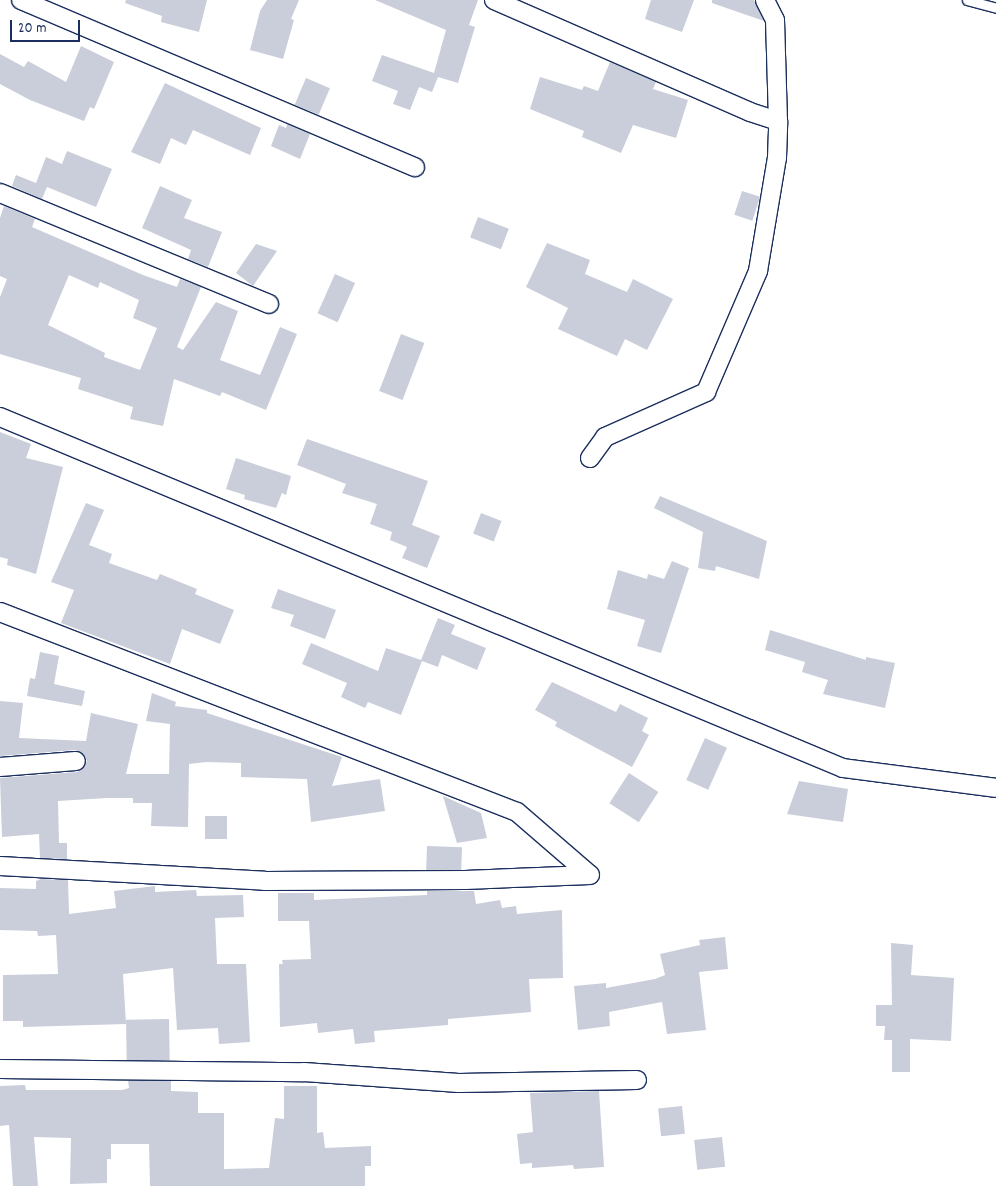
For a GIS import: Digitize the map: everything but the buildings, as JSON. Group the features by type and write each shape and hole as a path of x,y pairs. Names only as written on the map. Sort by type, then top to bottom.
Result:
{"street":[{"path":"21,0 416,167"},
{"path":"494,0 750,112 778,121"},
{"path":"590,458 604,436 706,392 758,271 777,158 778,121 775,20 765,0"},
{"path":"0,193 269,304"},
{"path":"0,417 843,768 996,788"},
{"path":"0,612 517,812 590,875 465,880 265,881 0,866"},
{"path":"0,767 76,761"},
{"path":"0,1068 304,1072 459,1083 636,1080"}],"lane":[{"path":"967,0 996,8"}]}
